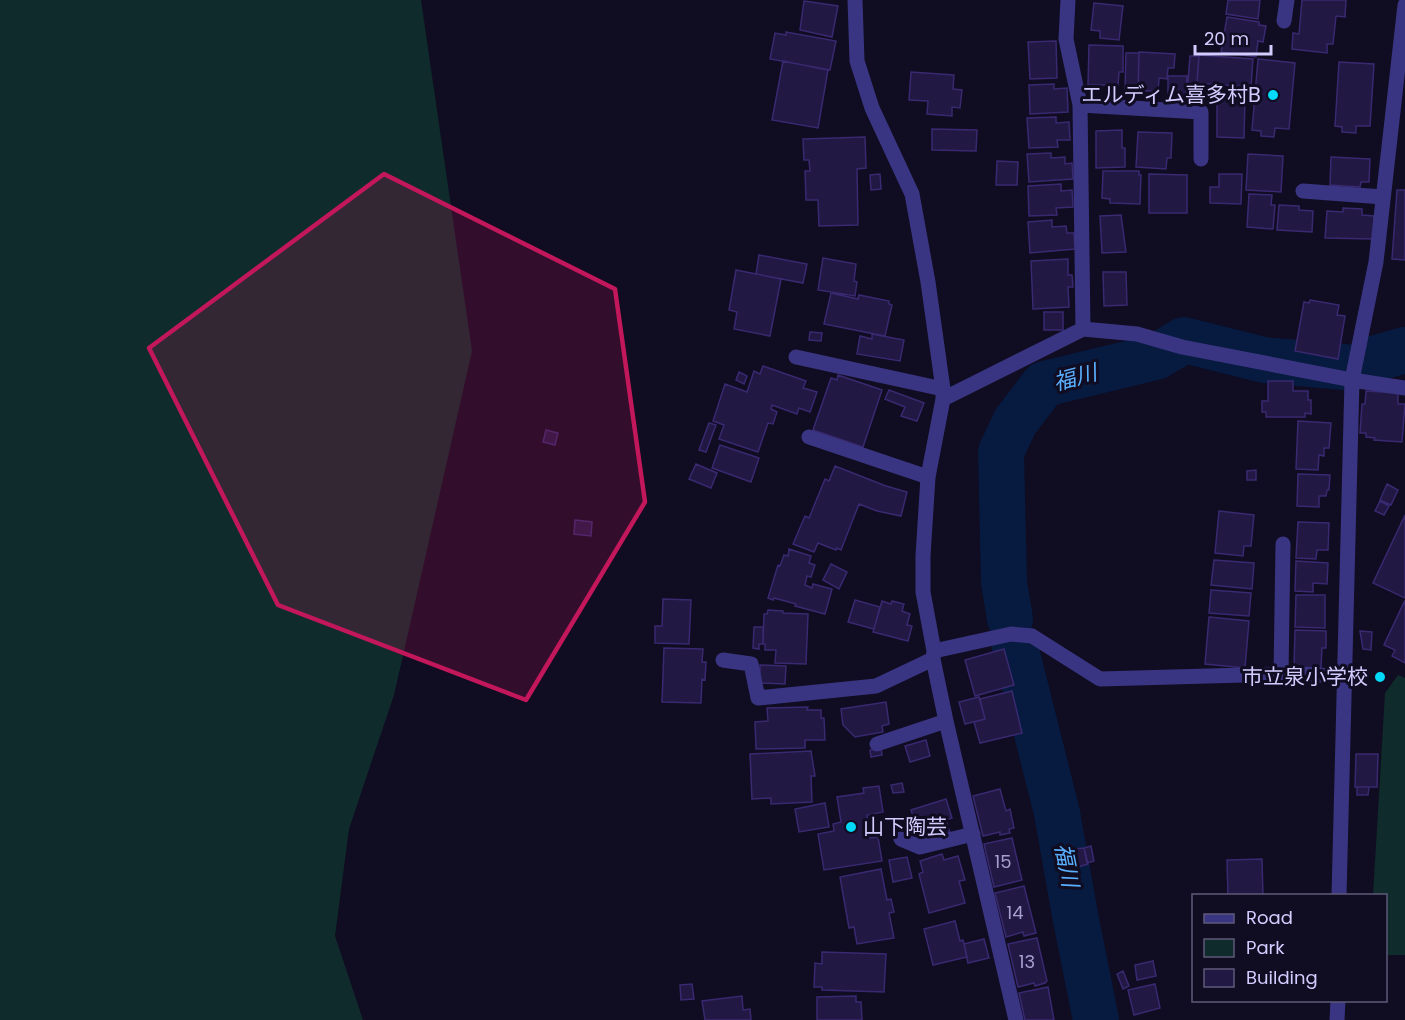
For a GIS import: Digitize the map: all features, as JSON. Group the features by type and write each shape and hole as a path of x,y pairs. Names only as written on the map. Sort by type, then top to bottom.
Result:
{"street":[{"path":"855,0 857,61 872,108 912,194 927,282 943,394 928,477 923,592 946,722 1016,1020"},
{"path":"1068,0 1066,39 1080,105 1083,329"},
{"path":"1284,21 1287,0"},
{"path":"1340,894 1352,380 1376,262 1405,5"},
{"path":"1080,105 1201,112 1201,159"},
{"path":"1303,191 1383,197"},
{"path":"796,357 943,394 1083,329 1137,334 1175,345 1352,380 1405,388"},
{"path":"809,436 928,477"},
{"path":"1281,674 1282,544"},
{"path":"723,660 751,664 758,698 876,686 933,655 1011,634 1032,636 1100,679 1281,674 1344,676"},
{"path":"877,744 946,722"},
{"path":"901,839 920,848 973,834"},
{"path":"1337,1020 1338,1002"}],"highlighted area":[{"path":"384,174 615,289 645,502 526,700 278,605 149,348"}],"green space":[{"path":"0,0 421,0 472,351 394,695 349,829 335,936 363,1020 0,1020"},
{"path":"1398,675 1405,678 1405,955 1387,955 1387,894 1373,894 1385,693"}],"building":[{"path":"1228,0 1260,0 1258,19 1226,14"},
{"path":"1302,0 1346,0 1345,17 1336,16 1333,44 1327,44 1327,53 1292,49 1293,33 1299,34"},
{"path":"804,1 838,6 832,37 800,30"},
{"path":"1094,3 1123,6 1119,40 1100,38 1100,31 1091,30"},
{"path":"1227,17 1259,22 1259,25 1266,26 1263,42 1258,41 1256,57 1221,52"},
{"path":"786,32 836,41 830,70 770,59 775,33 786,35"},
{"path":"1056,41 1057,78 1030,79 1028,42"},
{"path":"1089,45 1123,46 1123,72 1119,72 1118,85 1088,85"},
{"path":"1139,52 1175,54 1174,68 1168,68 1167,79 1159,78 1158,91 1138,91"},
{"path":"1126,53 1139,53 1138,91 1125,90"},
{"path":"1199,55 1253,59 1251,87 1197,83"},
{"path":"1190,56 1199,56 1196,94 1187,93"},
{"name":"エルディム喜多村B","path":"1258,59 1295,63 1289,129 1275,128 1274,137 1261,136 1261,131 1252,130"},
{"path":"783,61 828,70 818,128 772,120"},
{"path":"1339,62 1374,64 1370,126 1356,126 1356,133 1342,132 1342,127 1335,126"},
{"path":"911,72 954,75 953,89 962,90 960,108 952,107 952,116 927,114 928,101 909,100"},
{"path":"1168,76 1187,76 1186,95 1168,94"},
{"path":"1054,84 1054,89 1067,88 1068,112 1030,114 1029,85"},
{"path":"1217,97 1245,98 1244,138 1217,137"},
{"path":"1056,117 1056,123 1069,122 1070,140 1057,140 1058,147 1029,148 1027,118"},
{"path":"932,129 977,130 976,151 932,150"},
{"path":"1122,130 1125,167 1096,168 1096,131"},
{"path":"1138,132 1172,133 1171,158 1167,158 1166,169 1136,167"},
{"path":"865,137 866,168 857,169 858,225 819,226 818,200 806,200 805,171 810,171 809,160 804,160 803,139"},
{"path":"1051,153 1051,158 1065,157 1065,164 1072,163 1073,179 1029,182 1027,154"},
{"path":"1248,154 1283,156 1281,192 1246,190"},
{"path":"1331,157 1370,159 1369,182 1361,182 1360,187 1330,185"},
{"path":"997,161 1018,162 1017,185 996,185"},
{"path":"1103,171 1139,171 1141,175 1140,204 1110,203 1110,199 1102,198"},
{"path":"880,174 881,189 871,190 870,175"},
{"path":"1149,174 1187,175 1187,213 1149,213"},
{"path":"1219,174 1242,174 1241,204 1210,203 1210,187 1219,187"},
{"path":"1061,184 1061,191 1072,190 1073,207 1056,208 1057,215 1029,216 1028,186"},
{"path":"1397,190 1405,190 1405,260 1392,259"},
{"path":"1249,194 1272,195 1271,205 1275,205 1273,229 1247,227"},
{"path":"1279,205 1299,206 1299,210 1313,211 1312,232 1277,230"},
{"path":"1343,208 1362,209 1362,215 1374,216 1373,239 1325,238 1327,211 1343,212"},
{"path":"1121,215 1126,252 1102,253 1100,216"},
{"path":"1052,220 1052,227 1066,226 1067,233 1074,233 1075,249 1030,253 1028,222"},
{"path":"759,255 807,264 803,283 756,274"},
{"path":"823,258 856,264 855,296 818,290"},
{"path":"1068,259 1068,275 1072,275 1073,287 1068,287 1069,307 1033,309 1031,261"},
{"path":"736,270 781,279 770,336 734,329 737,312 729,310"},
{"path":"1103,272 1126,272 1127,305 1104,306"},
{"path":"831,293 858,299 859,295 889,301 892,305 885,336 824,324"},
{"path":"1310,300 1339,305 1337,315 1345,316 1338,359 1295,351 1304,302 1309,303"},
{"path":"1044,312 1063,312 1063,330 1044,330"},
{"path":"810,332 822,333 821,341 809,340"},
{"path":"872,334 904,340 900,361 857,354 860,336 872,339"},
{"path":"763,366 806,381 803,388 817,392 810,412 799,408 797,414 772,405 771,409 777,412 773,424 768,423 758,452 719,439 724,425 713,421 725,384 747,392 754,371 760,374"},
{"path":"739,372 747,376 744,384 736,380"},
{"path":"838,375 882,390 863,447 813,430 831,378 837,380"},
{"path":"1268,381 1293,381 1293,391 1308,391 1308,400 1311,400 1311,414 1305,413 1305,417 1266,417 1266,412 1262,412 1262,401 1268,401"},
{"path":"889,390 924,403 917,421 901,416 905,407 885,399"},
{"path":"1366,391 1398,393 1398,404 1405,404 1402,442 1374,440 1375,438 1366,437 1366,433 1360,433 1362,404 1365,404"},
{"path":"1298,421 1331,423 1329,448 1324,448 1324,456 1319,455 1318,470 1296,469"},
{"path":"709,423 716,425 706,452 699,450"},
{"path":"546,430 558,433 555,445 543,442"},
{"path":"720,445 759,458 751,482 712,468"},
{"path":"696,464 717,473 711,488 689,479"},
{"path":"835,466 907,492 901,516 859,504 841,550 818,543 814,552 793,544 805,516 809,518 825,479 829,481"},
{"path":"1256,470 1256,480 1247,480 1247,471"},
{"path":"1298,474 1330,475 1329,490 1326,496 1319,496 1319,507 1297,506"},
{"path":"1387,484 1398,490 1391,505 1380,500"},
{"path":"1380,501 1389,506 1384,515 1375,511"},
{"path":"1219,511 1254,515 1251,546 1244,546 1243,556 1215,553"},
{"path":"1405,515 1405,598 1373,583"},
{"path":"575,520 592,522 591,536 574,534"},
{"path":"1298,522 1329,523 1328,550 1317,550 1316,559 1296,558"},
{"path":"789,549 811,556 809,563 815,565 811,577 807,576 805,585 812,588 813,584 832,589 825,614 768,598 778,565 780,566 784,555 788,556"},
{"path":"1214,560 1254,563 1252,589 1211,585"},
{"path":"1296,561 1328,563 1327,584 1313,583 1313,592 1295,591"},
{"path":"831,564 847,572 839,589 823,580"},
{"path":"1211,590 1251,593 1249,616 1209,613"},
{"path":"1296,595 1325,595 1325,628 1295,627"},
{"path":"663,599 691,600 689,644 655,643 655,626 662,626"},
{"path":"855,600 880,607 874,629 848,622"},
{"path":"1405,600 1405,663 1392,656 1395,650 1384,645"},
{"path":"882,601 904,604 902,611 910,614 907,625 912,626 908,641 873,632"},
{"path":"768,610 808,614 806,664 775,663 776,650 765,650 765,644 763,644 764,614 767,614"},
{"path":"1209,617 1249,621 1245,668 1205,664"},
{"path":"754,627 763,627 763,644 759,644 759,649 753,648"},
{"path":"1295,630 1326,631 1326,648 1322,648 1321,668 1294,667"},
{"path":"1360,631 1372,632 1371,650 1363,649"},
{"path":"664,648 703,649 702,662 706,662 705,680 702,679 701,703 662,702"},
{"path":"1004,649 1014,685 975,696 965,660"},
{"path":"760,665 786,666 785,684 760,683"},
{"path":"1012,691 1022,733 980,743 974,722 985,719 980,699"},
{"path":"979,697 985,719 965,724 959,702"},
{"path":"886,702 889,724 882,726 883,732 855,737 843,725 841,709"},
{"path":"808,707 807,710 821,710 821,718 824,718 825,740 805,740 805,748 756,749 755,722 768,721 767,708"},
{"path":"926,740 930,756 910,762 905,746"},
{"path":"881,748 882,755 871,757 870,750"},
{"path":"811,751 815,776 811,776 812,802 771,804 771,798 752,799 750,754"},
{"path":"1356,754 1378,754 1377,787 1355,787"},
{"path":"902,783 904,792 893,793 891,785"},
{"name":"山下陶芸","path":"879,786 883,812 867,815 870,838 878,837 882,861 824,870 818,834 834,831 833,824 841,822 837,797 864,793 863,788"},
{"path":"1357,787 1369,787 1368,795 1357,795"},
{"path":"1000,789 1006,811 1010,809 1014,828 1009,829 1010,833 1000,835 1000,832 983,836 973,796"},
{"path":"946,799 952,818 946,820 950,833 921,842 911,810"},
{"path":"825,803 829,827 799,832 795,809"},
{"path":"1012,838 1022,880 994,887 984,844"},
{"path":"1091,846 1094,861 1087,863 1084,848"},
{"path":"1084,848 1088,864 1078,867 1074,849"},
{"path":"942,854 944,860 958,856 965,880 959,881 965,903 929,913 919,874 923,872 920,861"},
{"path":"907,857 912,878 893,882 889,860"},
{"path":"1262,859 1263,894 1228,894 1227,860"},
{"path":"881,869 887,900 891,899 894,912 889,913 894,938 857,944 854,927 849,928 840,877"},
{"path":"1024,886 1036,933 1024,936 1023,932 1006,937 995,893"},
{"path":"955,921 967,957 933,965 924,929"},
{"path":"1037,938 1047,981 1035,986 1034,983 1018,987 1008,944"},
{"path":"984,939 989,958 968,963 964,944"},
{"path":"822,952 886,954 884,992 822,990 822,987 814,987 815,963 822,964"},
{"path":"1153,961 1156,976 1137,980 1135,965"},
{"path":"1123,971 1129,986 1123,989 1117,974"},
{"path":"692,984 694,999 681,1000 680,985"},
{"path":"1155,984 1160,1008 1134,1015 1128,990"},
{"path":"1048,987 1054,1020 1025,1020 1019,993"},
{"path":"742,996 743,1010 750,1009 751,1020 705,1020 702,1001"},
{"path":"856,996 856,1002 861,1002 862,1020 817,1020 817,997"}],"waterway":[{"name":"福川","path":"1010,619 1004,582 1001,452 1015,422 1044,384 1156,357 1184,340 1264,360 1344,367"},
{"name":"福川","path":"1366,361 1405,350"},
{"name":"福川","path":"1014,642 1057,813 1096,1020"}],"place":[{"name":"エルディム喜多村B","path":"1273,95"},
{"name":"市立泉小学校","path":"1380,677"},
{"name":"山下陶芸","path":"851,827"}]}
